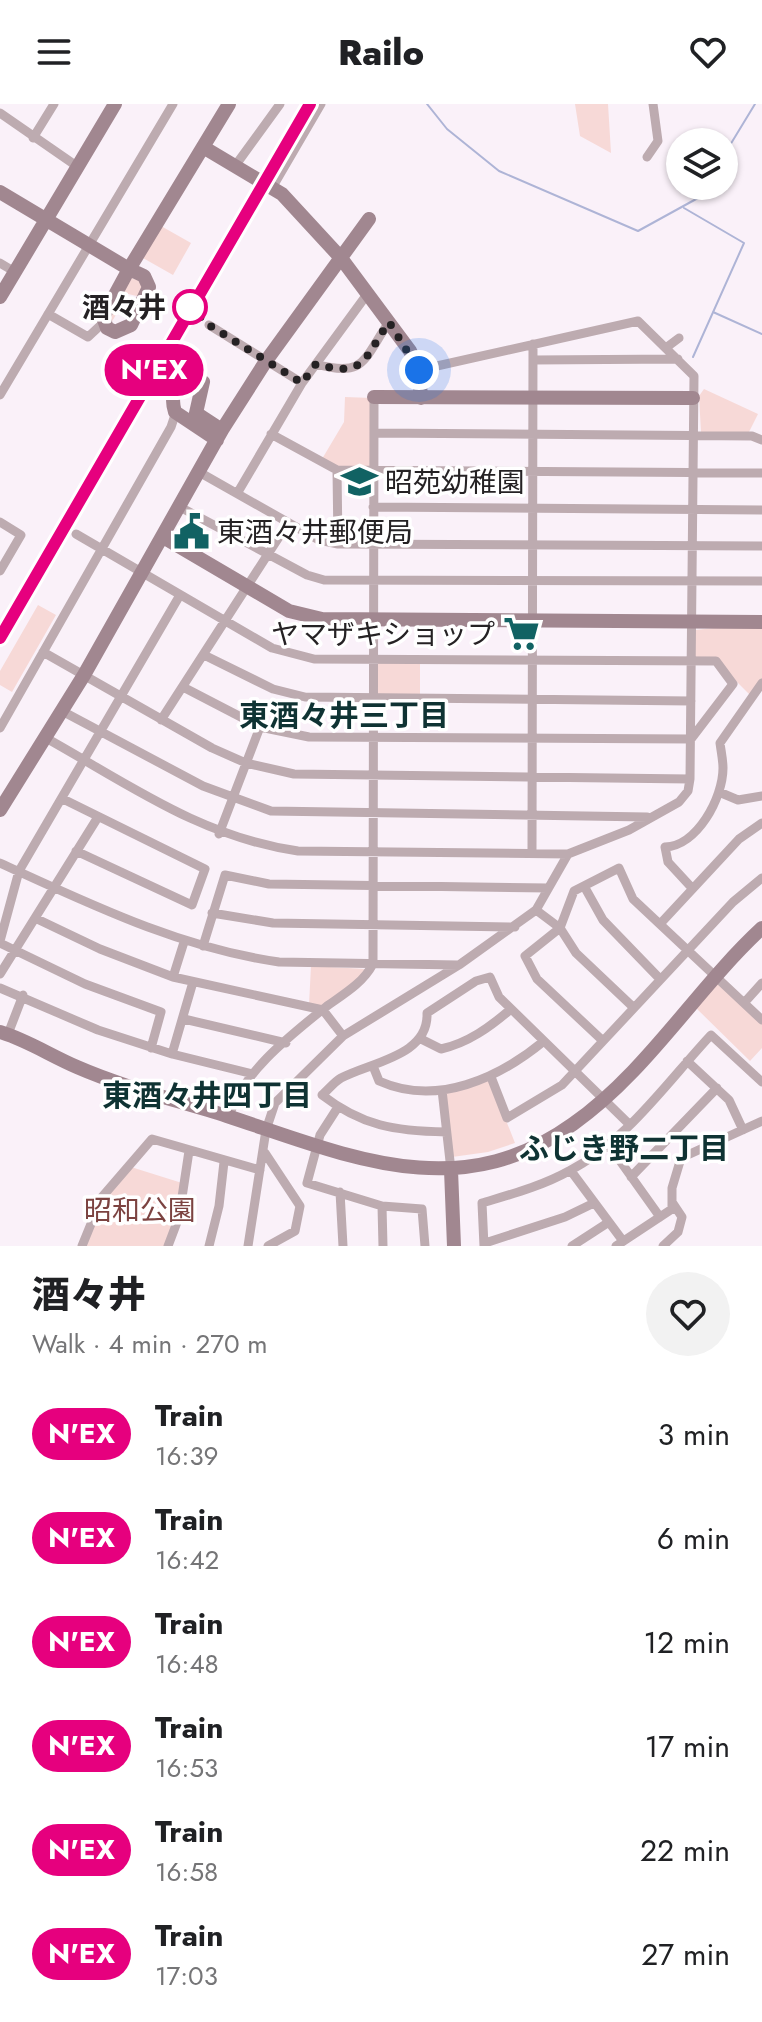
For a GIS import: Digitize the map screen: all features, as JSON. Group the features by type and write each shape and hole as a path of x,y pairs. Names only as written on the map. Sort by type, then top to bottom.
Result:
{"street":[{"path":"33,138 54,104"},
{"path":"0,297 115,104"},
{"path":"0,395 173,104"},
{"path":"48,314 88,337 103,323 104,312 228,104"},
{"path":"235,166 280,104"},
{"path":"272,188 321,104"},
{"path":"647,157 658,141 653,104"},
{"path":"0,113 78,167"},
{"path":"203,147 288,199 341,258 389,322 419,370 421,398"},
{"path":"0,192 148,281 145,300 126,329 115,332 103,323"},
{"path":"0,810 84,675 219,435 266,361 369,219"},
{"path":"0,263 15,272"},
{"path":"238,492 302,383 368,293"},
{"path":"46,738 162,806 219,834 256,845 298,851 568,854 596,845 679,802 688,791 690,779 694,376 638,321 419,370"},
{"path":"316,364 344,372 358,367 389,322"},
{"path":"209,325 302,383"},
{"path":"667,347 679,338"},
{"path":"532,852 533,344"},
{"path":"534,360 678,359"},
{"path":"0,728 171,427 176,412 173,395 187,377 198,378 205,386 196,413 219,435"},
{"path":"229,1117 234,1099 253,1074 323,1010 367,976 373,964 374,397 693,398"},
{"path":"176,412 219,435"},
{"path":"374,433 752,436 762,440"},
{"path":"271,434 337,470 762,473"},
{"path":"337,470 338,544"},
{"path":"199,472 319,540 338,544 762,546"},
{"path":"180,507 307,575 324,580 762,581"},
{"path":"373,507 762,510"},
{"path":"0,522 21,535 0,571"},
{"path":"161,720 288,523"},
{"path":"76,534 272,648 314,659 716,661 733,684 691,739"},
{"path":"163,537 289,611 322,619 762,622"},
{"path":"151,1048 161,1012 14,951 0,942 19,871 180,595"},
{"path":"43,652 161,720 246,763 294,774 690,779"},
{"path":"204,655 273,689 305,697 691,701"},
{"path":"692,888 668,862 665,847 680,846 692,838 719,792 723,767 720,743 762,683"},
{"path":"183,687 260,727 309,737 691,739"},
{"path":"62,711 231,799 271,811 650,817"},
{"path":"219,834 260,727"},
{"path":"719,792 738,800 762,796"},
{"path":"63,799 205,869 192,905 76,851"},
{"path":"0,974 98,817"},
{"path":"660,924 739,839 762,823"},
{"path":"248,1246 265,1153 266,1130 275,1103 343,1036 459,965 536,910 568,854"},
{"path":"0,863 184,942 279,962 459,965"},
{"path":"602,1040 537,979 525,956 560,928 574,891 619,868 633,899 762,1020"},
{"path":"203,946 225,875 269,884 548,888"},
{"path":"491,1077 507,1118 553,1092 733,902 762,878"},
{"path":"584,886 603,920 660,979"},
{"path":"536,910 560,928 576,953 633,1007"},
{"path":"212,913 273,923 515,927"},
{"path":"35,918 100,949 173,977 323,1010 343,1036"},
{"path":"23,995 4,1033 98,1075 392,1167 451,1170 482,1165 529,1149 573,1124 604,1100 762,928"},
{"path":"173,977 184,942"},
{"path":"446,1132 410,1131 375,1124 338,1107 322,1095 339,1079 373,1066 421,1039 428,1025 427,1013 476,981 490,977 499,997 629,1124"},
{"path":"172,1054 193,982"},
{"path":"744,1003 762,983"},
{"path":"0,988 23,995 98,1030 172,1054 253,1074"},
{"path":"421,1039 441,1049 458,1045 493,1025 511,1009"},
{"path":"184,1019 286,1043"},
{"path":"594,1203 565,1217 484,1244 482,1203 571,1171 608,1144 711,1035 762,1082"},
{"path":"373,1066 379,1081 394,1088 418,1093 442,1090 491,1077 518,1062 544,1041"},
{"path":"687,1061 729,1100 743,1130"},
{"path":"631,1177 717,1088"},
{"path":"442,1090 451,1170 454,1246"},
{"path":"338,1107 328,1119 316,1145 307,1183 382,1206 422,1209 425,1246"},
{"path":"571,1171 609,1222 620,1244 672,1209 681,1158 762,1121"},
{"path":"82,1246 102,1197 152,1139 260,1170"},
{"path":"608,1144 660,1217"},
{"path":"168,1246 179,1217 189,1151"},
{"path":"265,1153 300,1206 295,1231 268,1246"},
{"path":"209,1246 219,1206 224,1162"},
{"path":"340,1192 343,1246"},
{"path":"663,1246 678,1232 682,1217 672,1202"},
{"path":"382,1206 383,1246"},
{"path":"572,1246 609,1222"}],"green space":[{"path":"575,104 608,104 611,153 580,136"},
{"path":"161,226 191,243 173,275 143,258"},
{"path":"132,278 142,282 141,297 128,294 110,325 107,321 126,280"},
{"path":"704,389 758,414 749,432 701,432 699,396"},
{"path":"345,397 372,398 371,467 337,467 322,459 344,422"},
{"path":"38,605 56,615 12,692 0,685 0,671"},
{"path":"762,623 762,683 752,697 716,661 695,657 695,630"},
{"path":"378,663 420,663 420,695 378,695"},
{"path":"311,966 366,969 365,975 322,1008 309,1005"},
{"path":"717,981 762,1023 762,1048 750,1061 695,1007"},
{"path":"490,1080 515,1143 488,1152 452,1157 444,1092"},
{"name":"昭和公園","path":"131,1167 182,1183 177,1216 164,1246 85,1246 105,1199"}],"waterway":[{"path":"427,104 447,129 499,171 638,231 694,200"},
{"path":"738,132 755,104"},
{"path":"684,208 744,243 693,357"},
{"path":"713,312 762,334"}],"railway":[{"path":"0,638 310,104"}],"train":[{"name":"N'EX","path":"0,638 310,104"}],"place":[{"name":"酒々井","path":"190,307"},
{"name":"昭苑幼稚園","path":"359,482"},
{"name":"東酒々井郵便局","path":"191,532"},
{"name":"ヤマザキショップ","path":"521,634"}],"district":[{"name":"東酒々井三丁目","path":"344,716"},
{"name":"東酒々井四丁目","path":"207,1096"},
{"name":"ふじき野二丁目","path":"624,1149"}],"route":[{"path":"190,307 209,325 302,383 316,364 344,372 358,367 389,322 410,351 419,370"}]}
